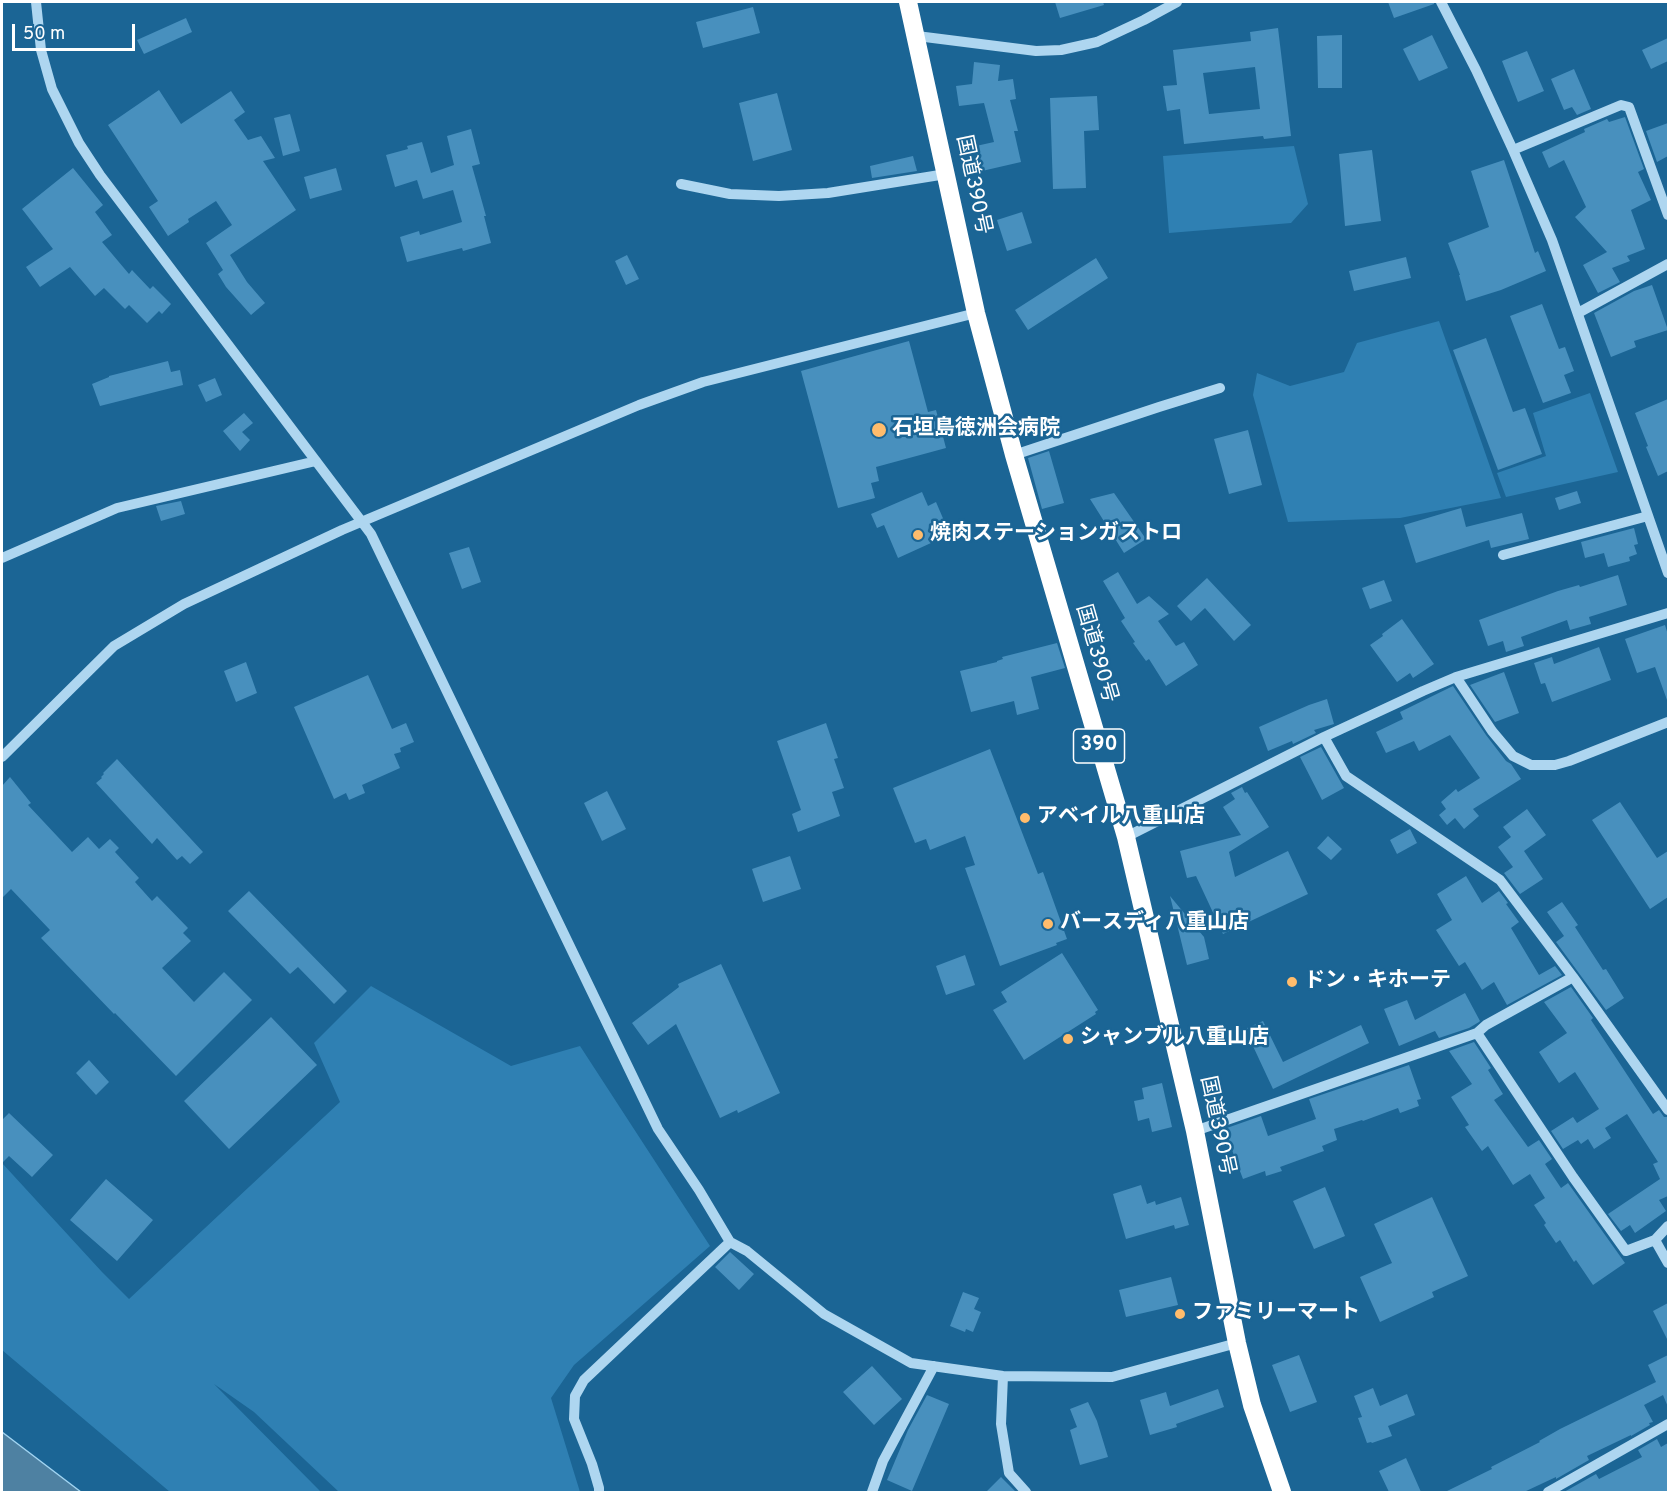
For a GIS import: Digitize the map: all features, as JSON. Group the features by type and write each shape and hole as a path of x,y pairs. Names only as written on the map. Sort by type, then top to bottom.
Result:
{"highway":[{"name":"国道390号","path":"909,2 976,314 1014,455 1126,837 1195,1131 1237,1343 1252,1405 1282,1492"}],"street":[{"path":"36,2 41,50 52,89 80,144 99,175 371,534 658,1129 730,1242 747,1251 824,1314 911,1363 1003,1376 1112,1377 1237,1343"},
{"path":"917,36 1036,51 1061,50 1097,42 1177,2"},
{"path":"1441,2 1476,70 1552,240 1668,573"},
{"path":"1513,150 1622,105 1629,107 1668,215"},
{"path":"681,184 730,194 779,196 828,193 946,174"},
{"path":"1578,313 1668,264"},
{"path":"2,757 114,646 184,604 362,521 639,405 703,382 976,314"},
{"path":"1014,455 1220,388"},
{"path":"2,558 117,508 316,461"},
{"path":"1503,555 1648,516"},
{"path":"1126,837 1324,737 1456,677 1668,613"},
{"path":"1456,677 1492,731 1513,756 1531,765 1555,765 1569,761 1668,722"},
{"path":"1324,737 1346,776 1500,880 1668,1110"},
{"path":"1195,1131 1477,1033 1486,1025 1573,977"},
{"path":"1477,1033 1573,1177 1626,1251 1655,1240 1668,1226"},
{"path":"1655,1240 1668,1263"},
{"path":"599,1492 592,1464 574,1419 575,1396 584,1380 730,1242"},
{"path":"872,1492 883,1461 934,1366"},
{"path":"1003,1376 1001,1424 1010,1473 1026,1492"},
{"path":"1548,1492 1668,1424"}],"shaded area":[{"path":"1294,146 1308,204 1291,223 1169,233 1163,156"},
{"path":"1439,321 1501,498 1400,518 1288,522 1253,395 1257,373 1290,386 1344,372 1357,343"},
{"path":"1590,393 1618,472 1506,497 1497,473 1546,456 1533,413"},
{"path":"371,986 511,1066 580,1046 710,1246 574,1365 551,1398 580,1492 339,1492 254,1412 214,1384 321,1492 170,1492 2,1350 2,1163 129,1299 340,1102 314,1043"},
{"path":"2,1432 81,1492 2,1492"}],"building":[{"path":"1055,2 1103,2 1104,5 1060,18"},
{"path":"1388,2 1434,2 1434,4 1394,18"},
{"path":"753,7 760,33 703,48 696,22"},
{"path":"186,18 192,32 144,54 137,40"},
{"path":"1278,28 1291,136 1264,139 1263,136 1184,144 1180,109 1167,111 1163,86 1177,85 1173,50 1251,41 1250,32","holes":["1255,67 1260,109 1209,114 1203,73"]},
{"path":"1342,35 1342,88 1318,88 1317,36"},
{"path":"1432,35 1448,68 1419,81 1403,49"},
{"path":"1668,38 1668,61 1651,69 1642,50"},
{"path":"1527,51 1544,91 1518,102 1502,61"},
{"path":"974,62 1000,65 998,81 1013,79 1016,99 1010,100 1018,131 1014,131 1021,162 982,171 976,146 994,142 984,103 959,106 956,86 972,84"},
{"path":"1574,69 1591,109 1577,115 1572,107 1564,110 1551,79"},
{"path":"159,90 181,124 231,91 245,112 234,120 248,140 261,136 275,158 263,161 296,210 230,255 247,282 265,303 251,315 226,287 218,274 223,270 206,243 232,225 216,201 188,219 189,222 168,236 149,207 158,201 108,125"},
{"path":"777,93 792,150 753,161 739,103"},
{"path":"1097,96 1099,130 1084,131 1086,188 1053,189 1050,98"},
{"path":"290,114 300,151 283,156 274,118"},
{"path":"1625,117 1644,169 1638,172 1651,200 1631,210 1645,249 1627,256 1630,261 1612,268 1620,282 1598,293 1583,265 1607,252 1575,217 1586,207 1564,160 1549,168 1542,152 1607,119 1609,122"},
{"path":"1668,123 1668,156 1657,162 1646,131"},
{"path":"471,129 480,164 472,166 491,243 407,262 400,237 419,231 420,235 462,222 453,190 423,199 417,180 395,187 386,155 408,149 407,146 422,142 431,173 454,165 447,136"},
{"path":"1372,150 1381,221 1345,226 1339,154"},
{"path":"913,156 917,171 872,178 870,166"},
{"path":"1504,160 1535,253 1538,251 1546,271 1501,290 1466,301 1460,275 1448,243 1489,227 1471,171"},
{"path":"73,168 103,205 95,212 112,235 102,242 129,274 132,270 150,289 153,286 171,304 162,314 159,311 147,323 129,305 125,309 104,288 95,296 70,267 40,287 26,267 53,249 22,209"},
{"path":"336,168 342,190 310,199 304,177"},
{"path":"1022,212 1032,243 1007,251 997,220"},
{"path":"627,255 639,279 626,285 615,261"},
{"path":"1406,257 1411,278 1354,291 1349,271"},
{"path":"1096,258 1108,278 1028,330 1015,310"},
{"path":"1652,285 1668,330 1634,341 1636,347 1611,357 1594,313 1634,291"},
{"path":"1542,304 1559,349 1565,347 1574,371 1564,375 1571,393 1543,403 1510,316"},
{"path":"1486,338 1513,412 1525,408 1542,454 1498,470 1453,350"},
{"name":"石垣島徳洲会病院","path":"909,341 928,412 936,410 946,448 876,467 879,481 871,483 875,498 838,508 801,371"},
{"path":"168,361 171,372 180,370 183,385 100,406 92,384 109,376"},
{"path":"215,378 222,395 206,402 198,385"},
{"path":"1668,399 1668,471 1658,476 1635,413"},
{"path":"244,413 253,423 242,432 250,440 240,451 223,431"},
{"path":"1248,430 1262,485 1229,494 1214,439"},
{"path":"1049,451 1064,503 1042,509 1028,458"},
{"path":"1577,491 1581,503 1559,510 1555,498"},
{"path":"922,492 928,506 936,502 945,523 937,526 942,538 898,558 884,525 877,528 871,514"},
{"path":"1114,493 1146,539 1124,553 1090,499"},
{"path":"181,501 185,514 161,521 156,506"},
{"path":"1461,508 1466,527 1522,513 1529,539 1491,548 1489,540 1416,563 1404,525"},
{"path":"1634,528 1638,544 1634,545 1637,554 1629,557 1630,561 1608,567 1604,553 1585,558 1581,542"},
{"path":"469,547 481,582 462,589 449,553"},
{"path":"1118,572 1137,604 1149,596 1169,614 1158,621 1176,646 1184,642 1198,665 1166,686 1149,659 1146,661 1133,643 1135,642 1121,621 1125,618 1103,581"},
{"path":"1618,575 1627,605 1589,617 1591,624 1570,630 1567,620 1521,637 1524,646 1506,652 1503,641 1488,646 1479,620 1558,591 1579,585 1580,587"},
{"path":"1207,578 1251,625 1234,641 1205,608 1191,621 1177,606"},
{"path":"1384,580 1392,601 1370,609 1362,588"},
{"path":"1402,619 1434,664 1413,678 1410,673 1397,682 1370,645"},
{"path":"1665,625 1668,635 1668,700 1655,667 1637,673 1625,639"},
{"path":"1057,643 1065,668 1031,677 1039,709 1017,715 1014,701 971,712 960,671 997,662 1003,659 1002,657"},
{"path":"1599,647 1611,680 1552,702 1545,683 1541,684 1534,663 1552,657 1554,664"},
{"path":"246,662 257,693 236,702 224,671"},
{"path":"1504,672 1519,713 1495,722 1470,685"},
{"path":"368,675 392,729 406,723 414,742 400,748 401,752 394,754 400,768 362,785 365,793 349,800 346,793 334,799 294,707"},
{"path":"1453,686 1486,735 1521,779 1473,809 1479,816 1464,829 1455,818 1447,825 1439,815 1446,809 1441,802 1456,789 1458,792 1480,778 1450,735 1419,751 1414,741 1386,753 1376,732 1403,719 1400,712"},
{"path":"1327,699 1334,724 1314,730 1316,733 1293,744 1292,741 1268,751 1259,727"},
{"path":"826,723 838,758 834,759 844,788 832,792 840,816 798,832 792,814 801,810 777,741"},
{"path":"1321,747 1344,788 1322,800 1300,757"},
{"path":"990,749 1038,874 1043,872 1067,939 1056,943 1057,945 1000,966 965,868 975,865 965,836 930,850 926,839 915,843 893,788"},
{"path":"117,759 203,852 190,864 182,856 177,860 157,838 152,844 96,783"},
{"path":"10,777 31,803 28,805 72,852 88,837 99,849 110,839 119,848 115,852 139,878 135,882 152,901 157,896 188,928 183,933 191,941 162,968 194,1002 224,972 252,1000 176,1076 41,938 50,930 11,889 2,898 2,786"},
{"path":"1242,787 1269,827 1229,852 1235,877 1288,851 1308,894 1223,934 1196,876 1187,878 1180,851 1241,835 1223,807 1235,799 1231,793"},
{"path":"607,791 626,829 602,841 584,803"},
{"path":"1620,802 1657,858 1668,851 1668,897 1650,909 1592,820"},
{"path":"1527,809 1546,835 1524,851 1543,879 1520,894 1504,873 1513,867 1498,847 1511,837 1503,827"},
{"path":"1410,829 1417,843 1397,854 1390,840"},
{"path":"1328,836 1342,849 1331,860 1317,848"},
{"path":"790,856 801,889 763,902 752,869"},
{"path":"1466,876 1482,903 1499,891 1508,903 1506,904 1519,922 1511,928 1539,975 1555,966 1562,975 1507,1005 1494,982 1482,990 1465,962 1459,966 1436,930 1452,920 1437,894"},
{"path":"249,891 347,991 334,1004 298,967 290,974 228,911"},
{"path":"1170,896 1204,937 1209,959 1187,965"},
{"path":"1562,902 1578,925 1575,927 1624,998 1606,1010 1556,942 1564,936 1547,912"},
{"path":"1062,953 1098,1010 1096,1014 1024,1060 993,1010 1007,1002 1001,992"},
{"path":"965,955 975,985 946,995 936,966"},
{"path":"721,964 780,1093 738,1113 737,1110 720,1118 676,1024 648,1045 632,1023 679,987 678,984"},
{"path":"1571,987 1653,1114 1659,1110 1664,1117 1668,1117 1668,1196 1659,1200 1666,1211 1635,1233 1630,1225 1621,1231 1608,1214 1660,1179 1653,1164 1658,1162 1627,1114 1605,1128 1611,1138 1594,1149 1588,1139 1581,1144 1578,1140 1563,1149 1551,1131 1573,1117 1577,1123 1599,1109 1575,1072 1559,1083 1539,1052 1567,1033 1544,1002"},
{"path":"1465,993 1479,1022 1469,1028 1439,1038 1435,1031 1399,1046 1384,1009 1407,1000 1415,1020"},
{"path":"271,1017 317,1065 229,1149 184,1101"},
{"path":"1263,1021 1283,1062 1361,1025 1369,1043 1273,1089 1245,1029"},
{"path":"1474,1042 1491,1068 1488,1070 1503,1094 1494,1100 1528,1147 1539,1140 1552,1159 1545,1164 1561,1188 1568,1183 1625,1263 1593,1285 1560,1240 1556,1243 1544,1225 1546,1223 1534,1205 1545,1198 1530,1174 1513,1185 1488,1146 1482,1151 1465,1127 1469,1125 1451,1097 1472,1084 1449,1051"},
{"path":"89,1060 109,1082 96,1095 76,1073"},
{"path":"1409,1065 1421,1099 1417,1100 1419,1106 1400,1113 1398,1108 1334,1129 1337,1140 1322,1146 1324,1151 1280,1167 1282,1171 1266,1176 1265,1171 1243,1179 1224,1129 1261,1116 1268,1136 1316,1119 1309,1099"},
{"path":"1162,1083 1172,1127 1152,1132 1149,1118 1138,1121 1134,1101 1144,1099 1142,1088"},
{"path":"9,1113 53,1155 32,1177 9,1156 2,1163 2,1120"},
{"path":"106,1179 153,1220 117,1261 70,1220"},
{"path":"1141,1185 1147,1204 1155,1201 1156,1205 1181,1197 1189,1225 1175,1229 1174,1225 1126,1239 1113,1194"},
{"path":"1325,1187 1345,1236 1314,1249 1293,1201"},
{"path":"1432,1197 1468,1276 1432,1292 1434,1297 1380,1322 1360,1277 1392,1263 1374,1224"},
{"path":"730,1252 754,1274 739,1290 715,1267"},
{"path":"1171,1277 1178,1305 1126,1317 1119,1290"},
{"path":"963,1292 979,1298 974,1309 981,1312 973,1332 966,1329 965,1332 950,1326"},
{"path":"1668,1303 1668,1341 1653,1311"},
{"path":"1299,1355 1317,1402 1290,1412 1272,1365"},
{"path":"1668,1355 1668,1407 1663,1395 1644,1405 1653,1422 1649,1423 1650,1425 1587,1456 1589,1460 1556,1479 1556,1477 1524,1492 1445,1492 1492,1469 1491,1467 1560,1429 1656,1382 1648,1365"},
{"path":"872,1366 902,1399 874,1425 843,1392"},
{"path":"1373,1388 1380,1406 1407,1394 1415,1415 1388,1426 1392,1436 1367,1443 1358,1418 1362,1417 1354,1396"},
{"path":"1218,1389 1224,1407 1176,1424 1177,1427 1150,1435 1140,1400 1166,1392 1170,1406"},
{"path":"927,1395 949,1404 912,1491 887,1480 908,1430"},
{"path":"1088,1402 1097,1421 1108,1457 1080,1465 1070,1430 1077,1427 1070,1409"},
{"path":"1657,1439 1661,1447 1668,1443 1668,1492 1564,1492 1596,1474 1599,1479 1642,1457 1638,1450"},
{"path":"1406,1458 1421,1492 1389,1492 1379,1471"},
{"path":"1001,1477 1016,1492 986,1492"}],"place":[{"name":"石垣島徳洲会病院","path":"879,430"},
{"name":"焼肉ステーションガストロ","path":"918,535"},
{"name":"アベイル八重山店","path":"1025,818"},
{"name":"バースディ八重山店","path":"1048,924"},
{"name":"ドン・キホーテ","path":"1292,982"},
{"name":"シャンブル八重山店","path":"1068,1039"},
{"name":"ファミリーマート","path":"1180,1314"}]}
